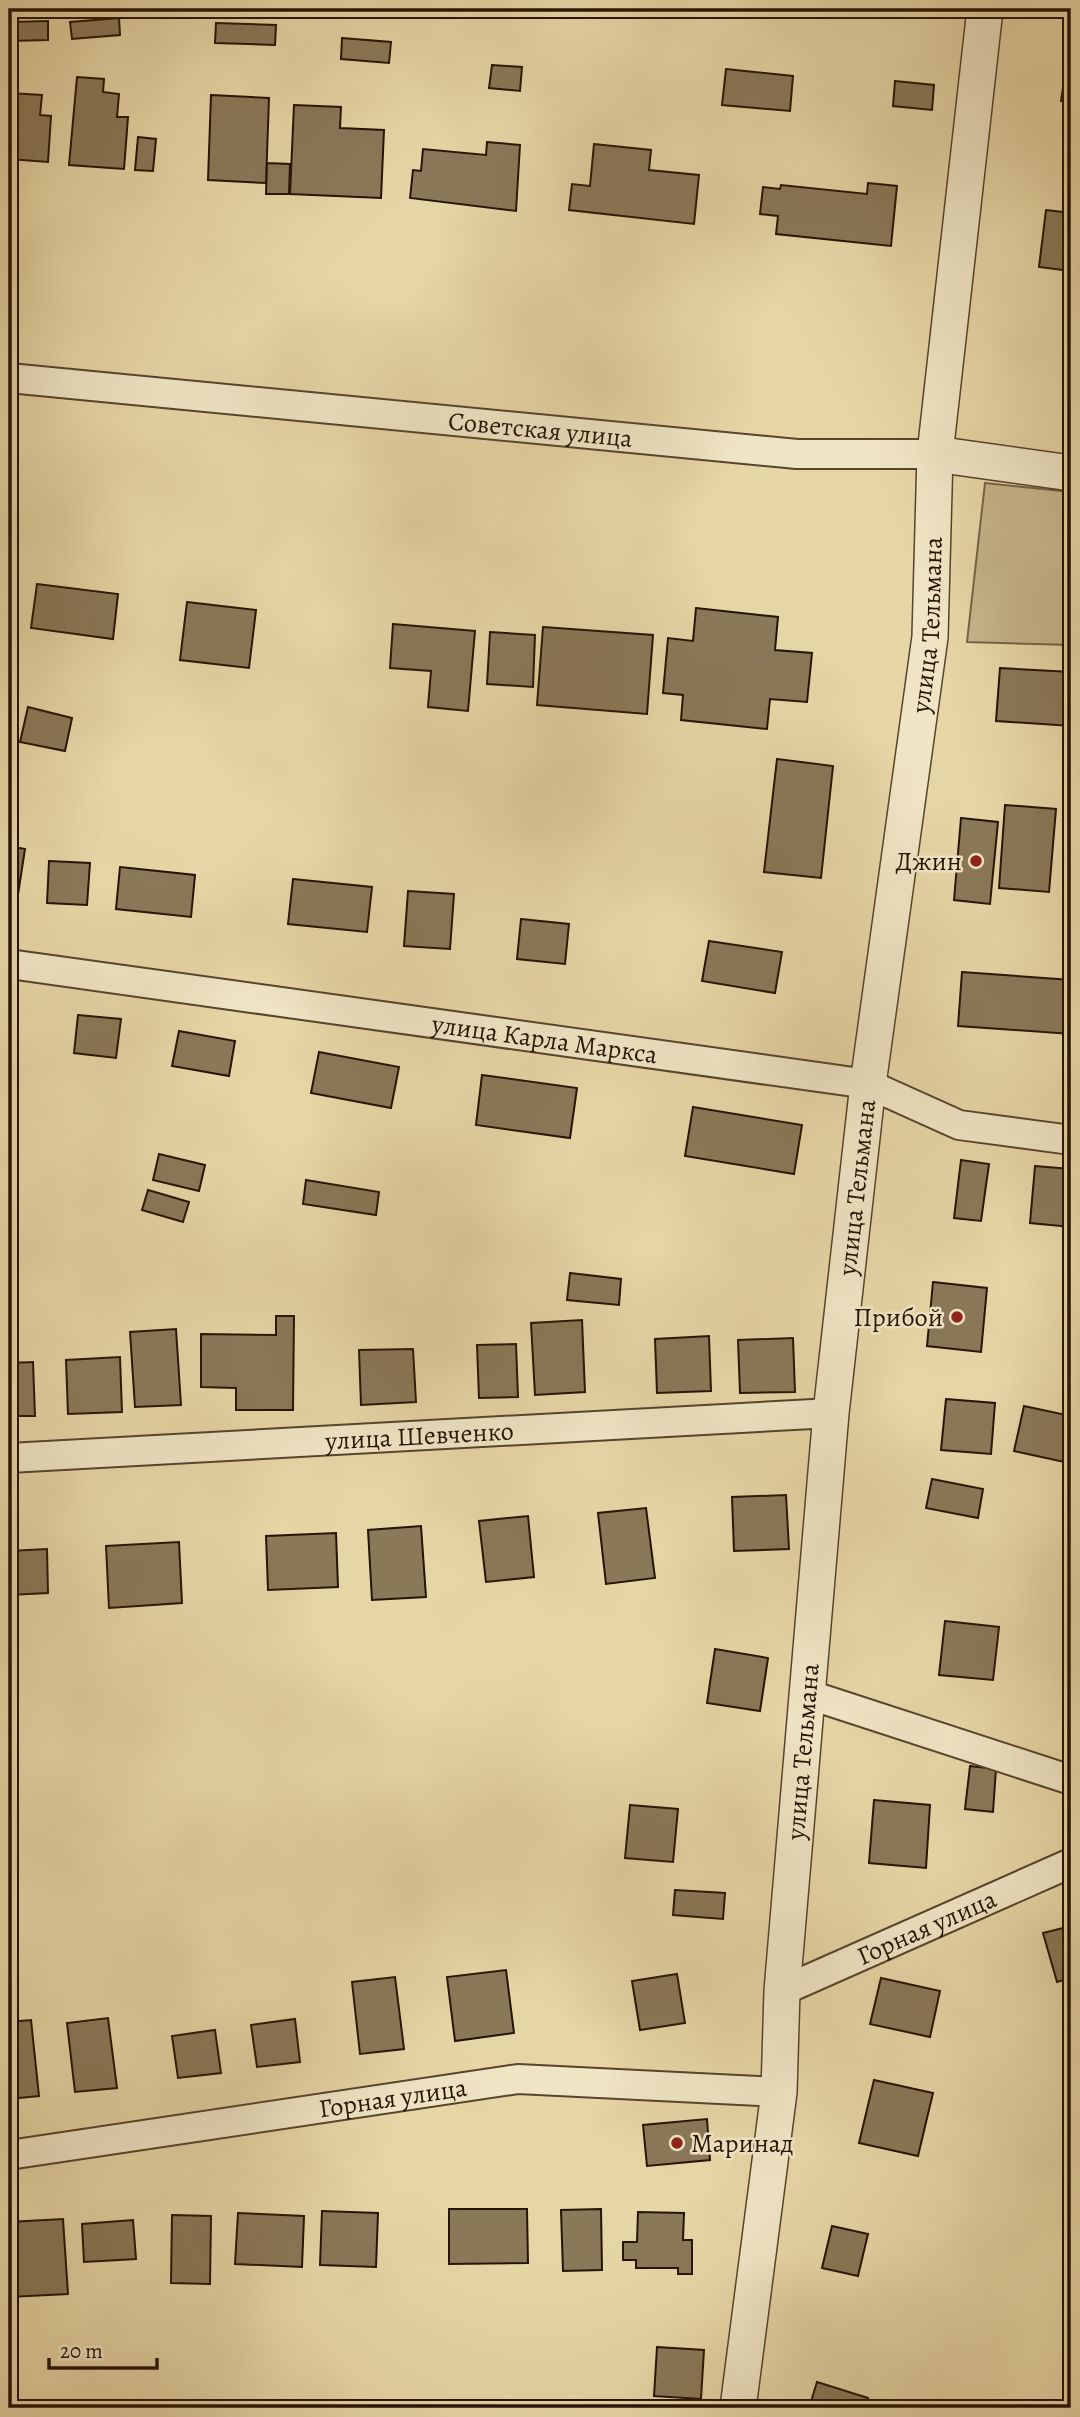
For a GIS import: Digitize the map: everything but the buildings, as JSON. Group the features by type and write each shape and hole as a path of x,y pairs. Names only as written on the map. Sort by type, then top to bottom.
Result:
{"street":[{"name":"улица Тельмана","path":"738,2408 779,2092 782,1991 831,1413 868,1084 930,637 935,454 985,9"},
{"name":"Советская улица","path":"9,378 797,454 935,454 1071,473"},
{"name":"улица Карла Маркса","path":"9,964 868,1084 959,1125 1071,1140"},
{"name":"улица Шевченко","path":"9,1458 831,1413"},
{"path":"807,1694 1071,1780"},
{"name":"Горная улица","path":"782,1991 1071,1863"},
{"name":"Горная улица","path":"9,2155 518,2079 779,2092"}],"shaded area":[{"path":"985,483 1071,492 1071,645 967,642"}],"place":[{"name":"Джин","path":"976,861"},
{"name":"Прибой","path":"957,1317"},
{"name":"Маринад","path":"677,2143"}]}
